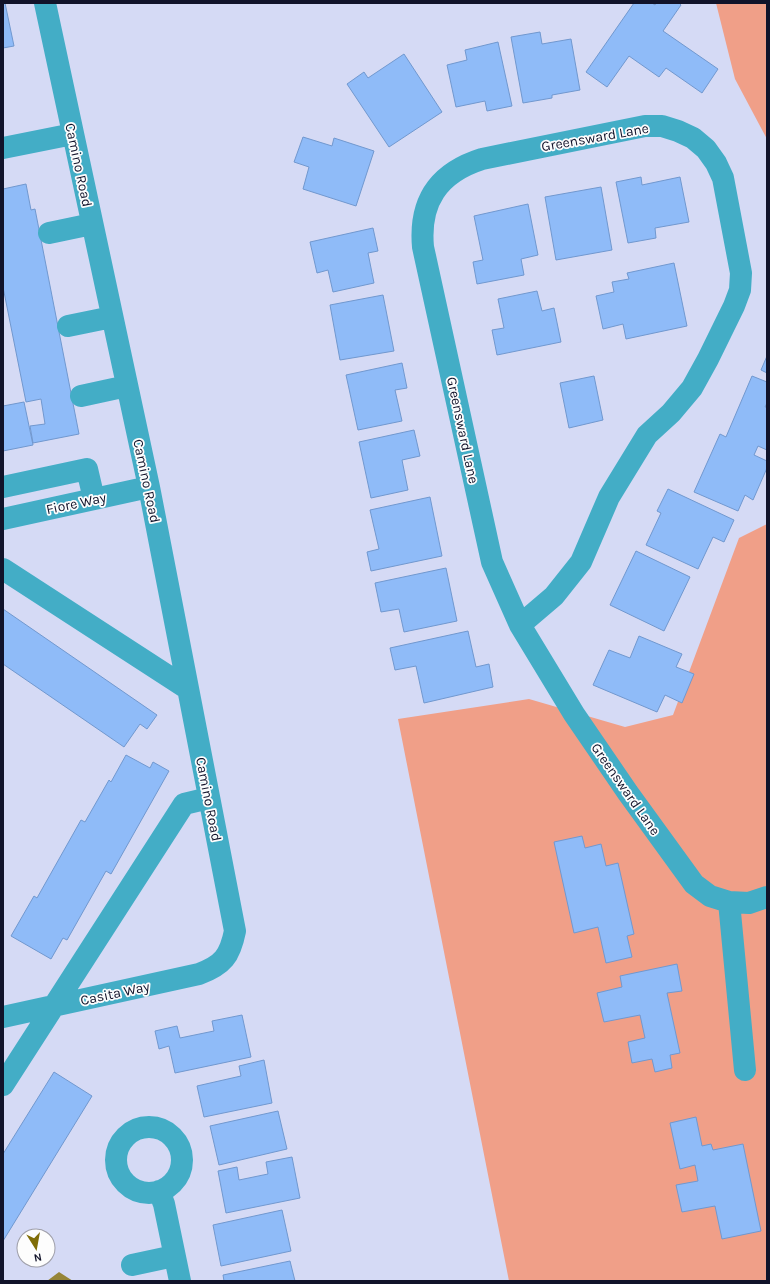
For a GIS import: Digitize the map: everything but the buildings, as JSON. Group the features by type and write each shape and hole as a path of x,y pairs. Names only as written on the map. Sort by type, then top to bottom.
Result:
{"street":[{"name":"Camino Road","path":"44,3 148,487 209,798 234,931 232,946 224,960"},
{"name":"Greensward Lane","path":"520,625 554,596 581,562 609,498 647,435 671,413 692,388 734,306 740,290 741,273 723,178 716,163 706,149 693,138 662,126 645,126 482,159 465,164 451,173 438,185 429,199 424,215 422,232 424,247 492,562 520,625 574,714 628,793 694,884 710,896 729,902 748,903 767,897"},
{"path":"3,148 72,134"},
{"path":"49,233 92,224"},
{"path":"68,326 112,317"},
{"path":"82,396 127,386"},
{"path":"3,487 87,469 94,499"},
{"name":"Fiore Way","path":"3,519 148,487"},
{"path":"3,569 188,689"},
{"path":"3,1085 184,804 209,798"},
{"path":"729,902 745,1070"},
{"name":"Casita Way","path":"3,1017 199,974 213,969 224,960"},
{"path":"159,1192 164,1204 180,1281"},
{"path":"132,1265 174,1256"}],"shaded area":[{"path":"716,3 767,3 767,139 735,79"},
{"path":"767,524 767,1281 509,1281 398,719 529,699 625,727 673,715 739,538"},
{"path":"59,1272 73,1281 47,1281"}]}
